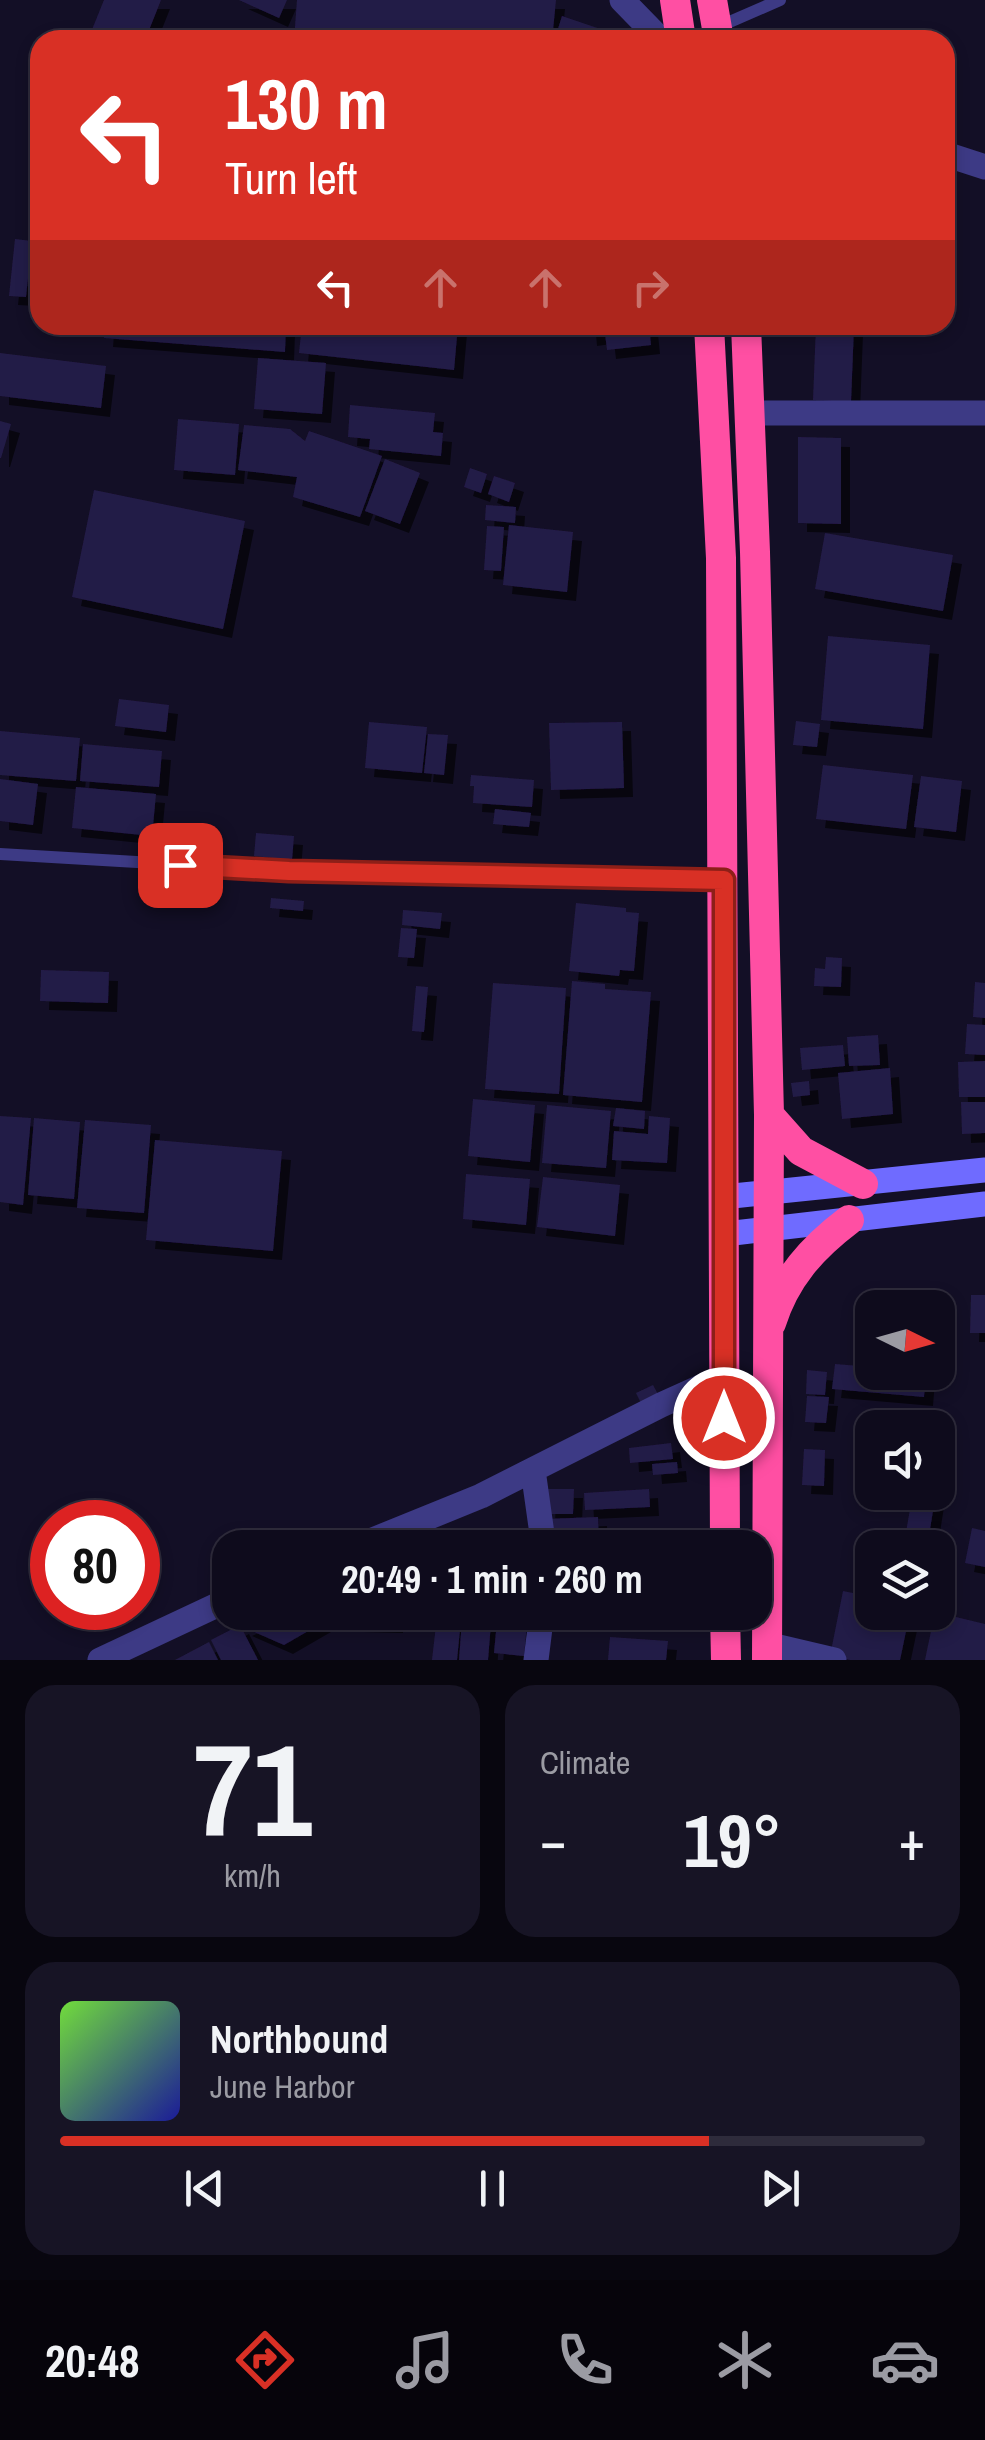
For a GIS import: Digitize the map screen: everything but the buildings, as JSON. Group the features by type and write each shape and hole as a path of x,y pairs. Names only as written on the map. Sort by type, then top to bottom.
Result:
{"highway":[{"path":"675,0 680,30"},
{"path":"710,335 721,558 725,1530"},
{"path":"746,335 769,1115 767,1652"},
{"path":"724,829 762,828"},
{"path":"769,1115 801,1151 863,1184"},
{"path":"766,1340 777,1303 794,1272 816,1244 848,1220"},
{"path":"726,1630 726,1660"}],"street":[{"path":"622,0 650,30"},
{"path":"955,157 985,167"},
{"path":"750,413 985,413"},
{"path":"723,1198 985,1170"},
{"path":"724,1234 985,1204"},
{"path":"397,1530 481,1496 660,1405 724,1377"},
{"path":"533,1470 541,1530"},
{"path":"100,1660 212,1607"},
{"path":"536,1660 540,1630"},
{"path":"767,1652 834,1660"}],"lane":[{"path":"716,22 780,0"},
{"path":"0,854 289,871 724,880"}],"route":[{"path":"180,865 724,880 724,1418"}]}
